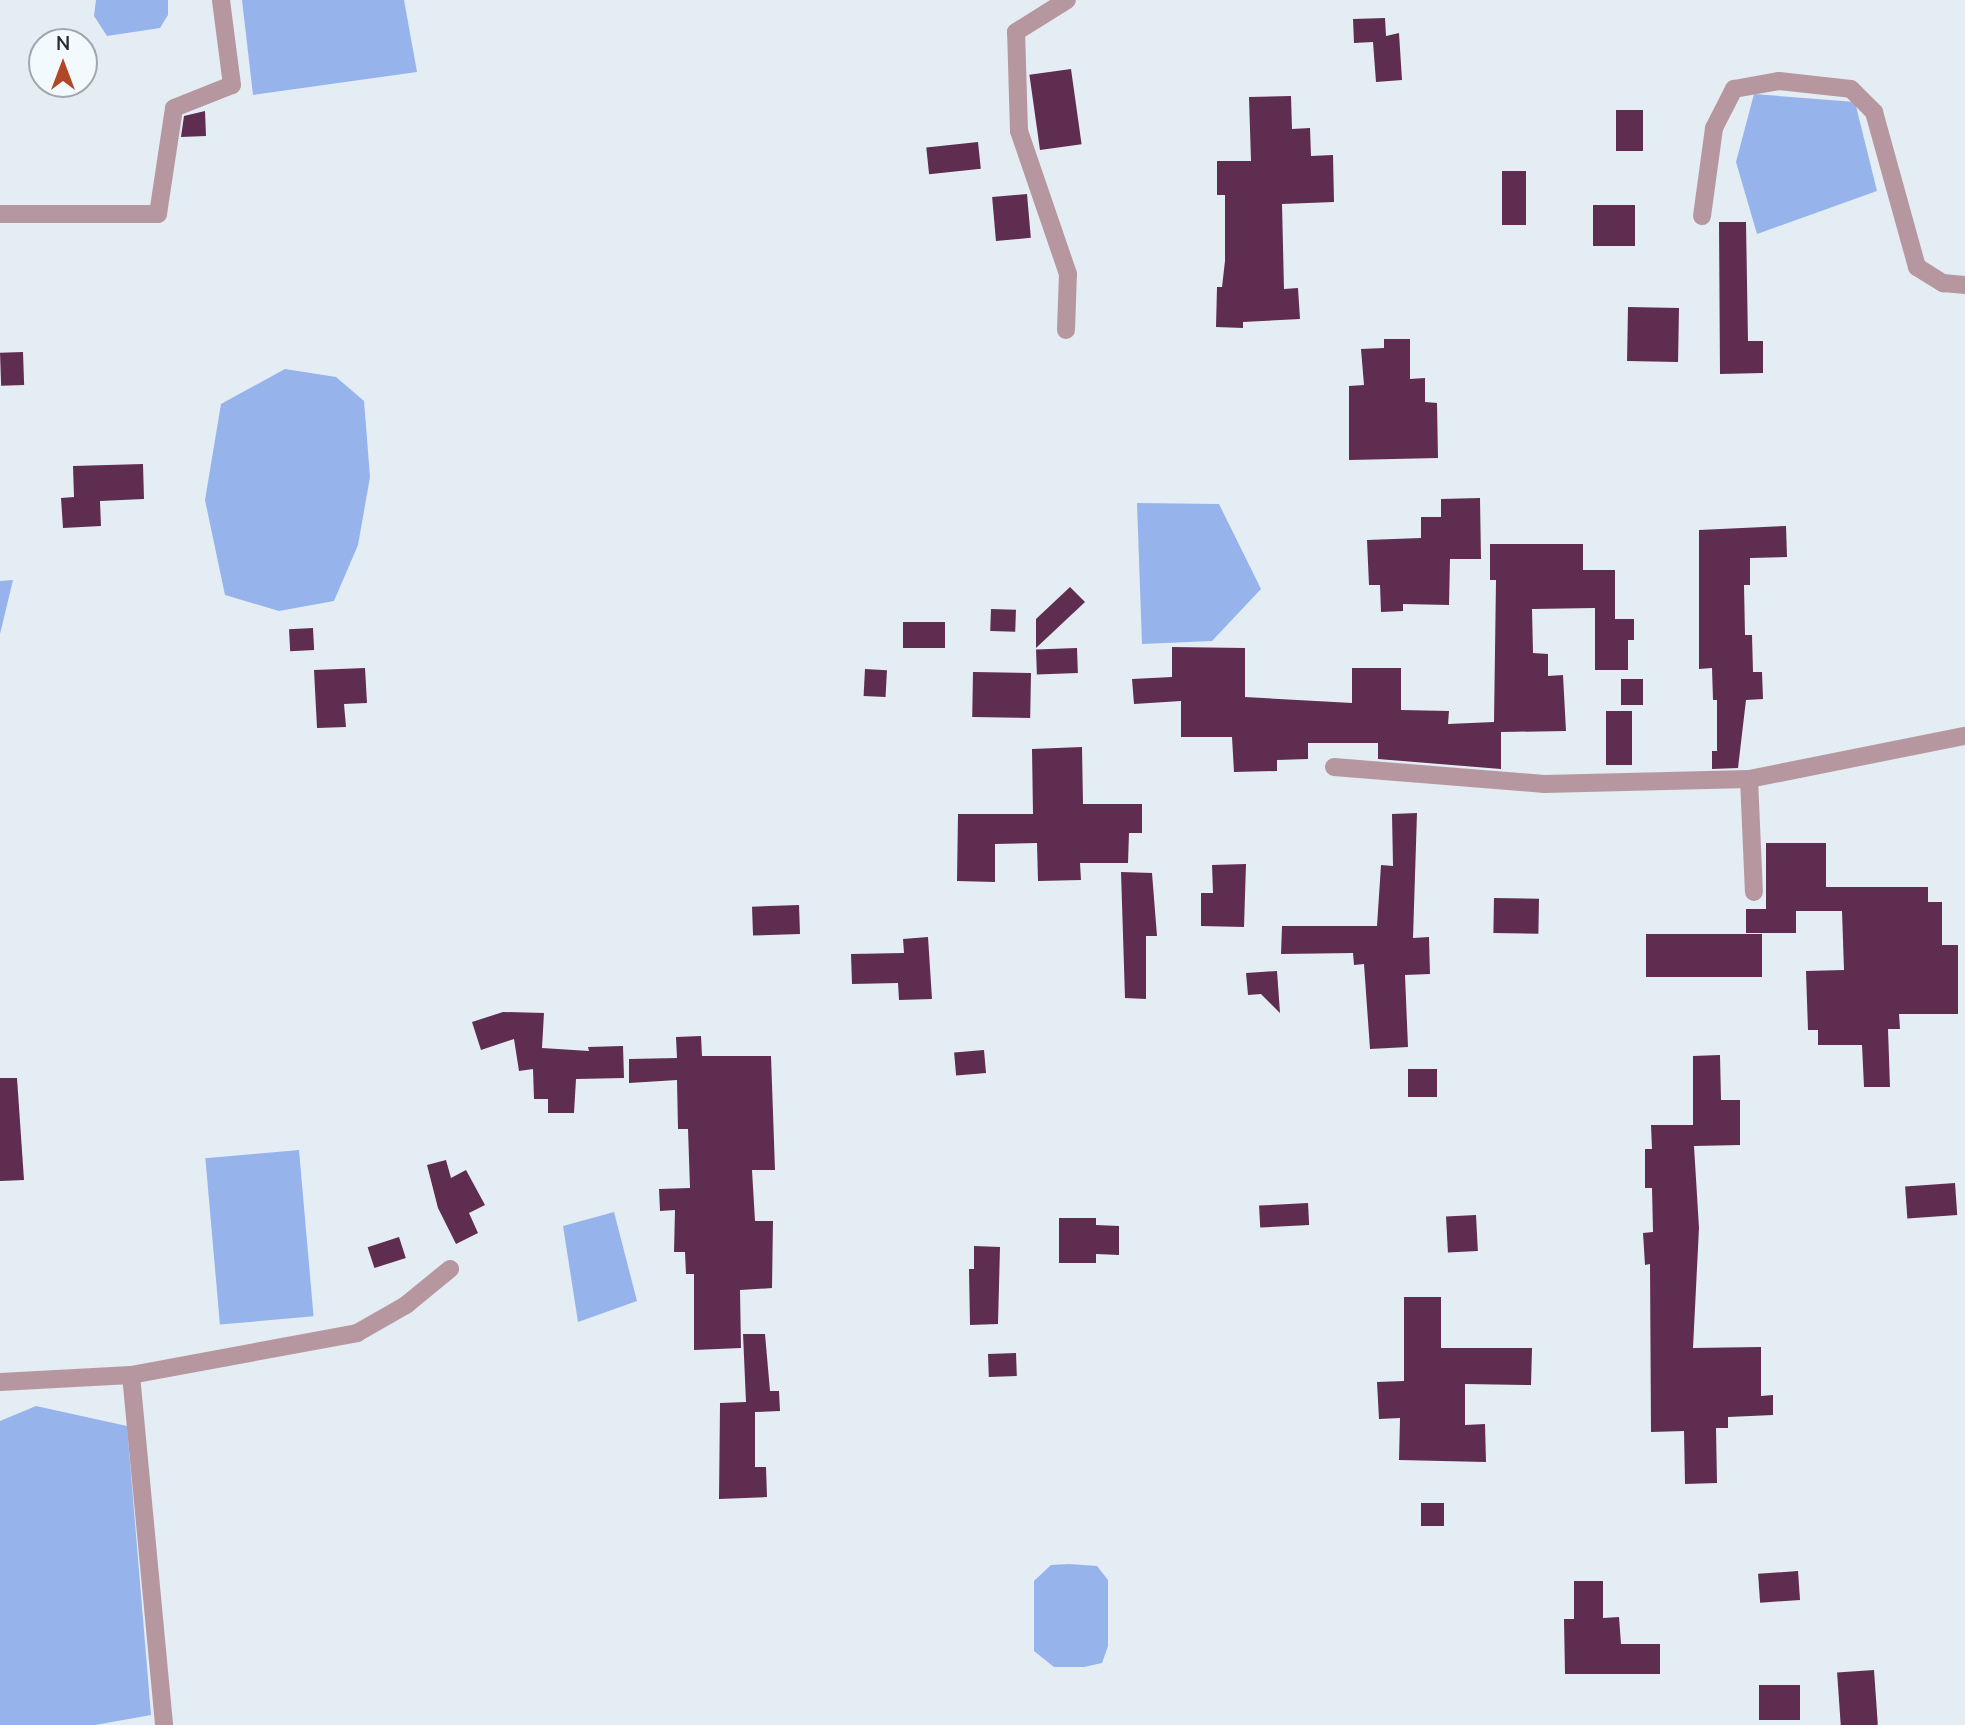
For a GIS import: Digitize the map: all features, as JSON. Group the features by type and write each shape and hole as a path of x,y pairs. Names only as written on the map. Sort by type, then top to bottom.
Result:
{"street":[{"path":"0,214 158,214 174,108 232,85 221,0"},
{"path":"1066,330 1068,274 1019,131 1016,32 1067,0"},
{"path":"1702,216 1714,128 1734,89 1779,81 1852,89 1874,112 1917,267 1943,283 1965,285"},
{"path":"1335,767 1544,784 1749,779 1965,736"},
{"path":"1749,779 1754,892"},
{"path":"0,1382 131,1375 357,1333 406,1304 450,1269"},
{"path":"131,1375 164,1725"}],"water":[{"path":"96,0 168,0 168,15 160,28 107,36 94,16"},
{"path":"242,0 404,0 417,72 253,95"},
{"path":"1754,94 1855,102 1877,191 1757,234 1736,162"},
{"path":"285,369 336,377 364,401 370,477 358,545 334,601 279,611 225,595 205,500 221,404"},
{"path":"1137,503 1219,504 1261,589 1212,641 1142,644"},
{"path":"13,580 0,634 0,581"},
{"path":"299,1150 314,1316 220,1325 205,1158"},
{"path":"614,1212 637,1301 578,1322 563,1226"},
{"path":"36,1406 127,1426 151,1715 95,1725 0,1725 0,1421"},
{"path":"1051,1565 1097,1566 1108,1580 1108,1646 1102,1663 1084,1667 1054,1667 1034,1651 1034,1581"}],"building":[{"path":"1385,18 1386,36 1399,33 1402,80 1376,82 1373,42 1354,43 1353,19"},
{"path":"1071,69 1082,144 1040,150 1029,75"},
{"path":"1291,96 1292,129 1310,128 1311,156 1333,155 1334,202 1282,204 1284,289 1298,288 1300,319 1243,322 1243,328 1216,327 1217,287 1222,287 1225,261 1225,195 1217,195 1217,161 1251,161 1249,97"},
{"path":"1616,110 1643,110 1643,151 1616,151"},
{"path":"205,111 206,136 181,137 184,116"},
{"path":"978,142 981,169 929,174 926,147"},
{"path":"1502,171 1526,171 1526,225 1502,225"},
{"path":"1027,194 1031,238 996,241 992,197"},
{"path":"1593,205 1635,205 1635,246 1593,246"},
{"path":"1719,222 1746,222 1748,341 1763,341 1763,373 1720,374"},
{"path":"1628,307 1679,308 1678,362 1627,361"},
{"path":"1384,339 1410,339 1410,379 1425,378 1425,402 1437,403 1438,458 1349,460 1349,386 1364,385 1361,349 1384,348"},
{"path":"23,352 24,385 1,386 0,353"},
{"path":"143,464 144,499 100,501 101,526 63,528 61,498 74,497 73,466"},
{"path":"1480,498 1481,559 1450,559 1449,605 1403,604 1403,611 1381,612 1380,585 1369,585 1367,540 1421,538 1421,517 1441,517 1441,499"},
{"path":"1786,526 1787,557 1750,558 1750,585 1744,585 1745,635 1752,635 1753,672 1762,672 1763,699 1746,700 1738,768 1712,769 1712,751 1717,751 1717,700 1713,700 1712,668 1699,669 1699,530"},
{"path":"1490,544 1583,544 1583,570 1615,570 1615,619 1634,619 1634,640 1628,640 1628,670 1595,670 1595,608 1532,609 1533,653 1548,654 1548,676 1563,675 1566,731 1501,732 1501,769 1378,759 1378,743 1308,743 1308,759 1277,760 1277,771 1234,772 1232,737 1181,737 1181,701 1134,704 1132,679 1172,677 1172,647 1245,648 1245,697 1352,703 1352,668 1401,668 1401,710 1449,711 1448,724 1494,722 1496,580 1490,580"},
{"path":"1070,587 1085,602 1036,648 1036,619"},
{"path":"991,609 1016,610 1015,632 990,631"},
{"path":"903,622 945,622 945,648 903,648"},
{"path":"313,628 314,650 290,651 289,629"},
{"path":"1077,648 1078,673 1037,674 1036,649"},
{"path":"365,668 367,703 344,704 346,727 317,728 314,670"},
{"path":"865,669 887,670 886,697 864,696"},
{"path":"973,672 1031,673 1030,718 972,717"},
{"path":"1621,679 1643,679 1643,705 1621,705"},
{"path":"1606,711 1632,711 1632,765 1606,765"},
{"path":"1082,747 1083,804 1142,804 1142,833 1129,833 1128,863 1080,863 1081,880 1038,881 1037,843 995,844 995,882 957,881 958,814 1033,814 1032,749"},
{"path":"1417,813 1413,938 1429,937 1430,974 1405,975 1408,1047 1370,1049 1364,964 1354,965 1353,953 1281,954 1282,926 1377,926 1381,865 1393,866 1392,814"},
{"path":"1766,843 1826,843 1826,887 1928,887 1928,902 1942,902 1942,945 1958,945 1958,1014 1899,1014 1900,1029 1888,1029 1890,1087 1864,1087 1862,1045 1818,1045 1818,1030 1808,1030 1806,971 1844,970 1842,911 1796,911 1796,933 1746,933 1746,909 1766,909"},
{"path":"1246,864 1244,927 1201,926 1201,893 1213,893 1212,865"},
{"path":"1121,872 1152,873 1157,936 1146,936 1146,999 1125,998"},
{"path":"1494,898 1539,899 1538,934 1493,933"},
{"path":"799,905 800,934 753,936 752,907"},
{"path":"1646,934 1762,934 1762,977 1646,977"},
{"path":"928,937 932,999 899,1000 898,983 852,984 851,954 904,953 903,939"},
{"path":"1277,971 1280,1013 1261,994 1248,995 1246,973"},
{"path":"503,1012 544,1013 542,1048 589,1051 588,1047 623,1046 624,1078 576,1079 574,1113 548,1113 548,1099 534,1099 533,1069 519,1071 514,1039 481,1050 472,1022"},
{"path":"701,1036 702,1056 771,1056 775,1170 752,1170 755,1221 773,1221 772,1288 740,1290 741,1348 694,1350 694,1274 686,1274 685,1252 674,1252 675,1210 660,1211 659,1189 690,1188 688,1129 678,1129 677,1080 629,1083 629,1059 677,1058 676,1037"},
{"path":"984,1050 986,1073 956,1076 954,1053"},
{"path":"1720,1055 1721,1100 1740,1100 1740,1145 1694,1146 1699,1228 1693,1348 1761,1347 1761,1396 1773,1395 1773,1415 1728,1417 1728,1428 1716,1428 1717,1483 1685,1484 1684,1431 1651,1432 1650,1264 1645,1265 1643,1233 1653,1232 1652,1188 1645,1188 1645,1149 1652,1149 1651,1125 1693,1125 1693,1056"},
{"path":"1408,1069 1437,1069 1437,1097 1408,1097"},
{"path":"0,1078 17,1078 24,1180 0,1181"},
{"path":"446,1160 451,1178 466,1170 485,1205 469,1213 478,1233 456,1244 438,1208 427,1165"},
{"path":"1955,1183 1957,1215 1907,1218 1905,1186"},
{"path":"1308,1203 1309,1225 1260,1228 1259,1206"},
{"path":"1476,1215 1478,1251 1448,1253 1446,1217"},
{"path":"1059,1218 1096,1218 1096,1225 1119,1226 1119,1255 1096,1254 1096,1263 1059,1263"},
{"path":"399,1237 406,1258 374,1268 368,1247"},
{"path":"974,1246 1000,1247 998,1324 970,1325 969,1269 974,1269"},
{"path":"1404,1297 1441,1297 1441,1348 1532,1348 1531,1385 1465,1384 1465,1425 1485,1424 1486,1462 1399,1460 1400,1418 1379,1419 1377,1382 1404,1381"},
{"path":"743,1334 765,1334 770,1391 779,1391 780,1411 755,1412 755,1467 766,1467 767,1497 719,1499 720,1403 746,1402"},
{"path":"1016,1353 1017,1376 989,1377 988,1354"},
{"path":"1421,1503 1444,1503 1444,1526 1421,1526"},
{"path":"1798,1571 1800,1600 1760,1603 1758,1574"},
{"path":"1574,1581 1603,1581 1603,1618 1619,1617 1621,1644 1660,1644 1660,1674 1565,1674 1564,1619 1574,1619"},
{"path":"1874,1670 1878,1725 1841,1725 1837,1673"},
{"path":"1759,1685 1800,1685 1800,1720 1759,1720"}]}
